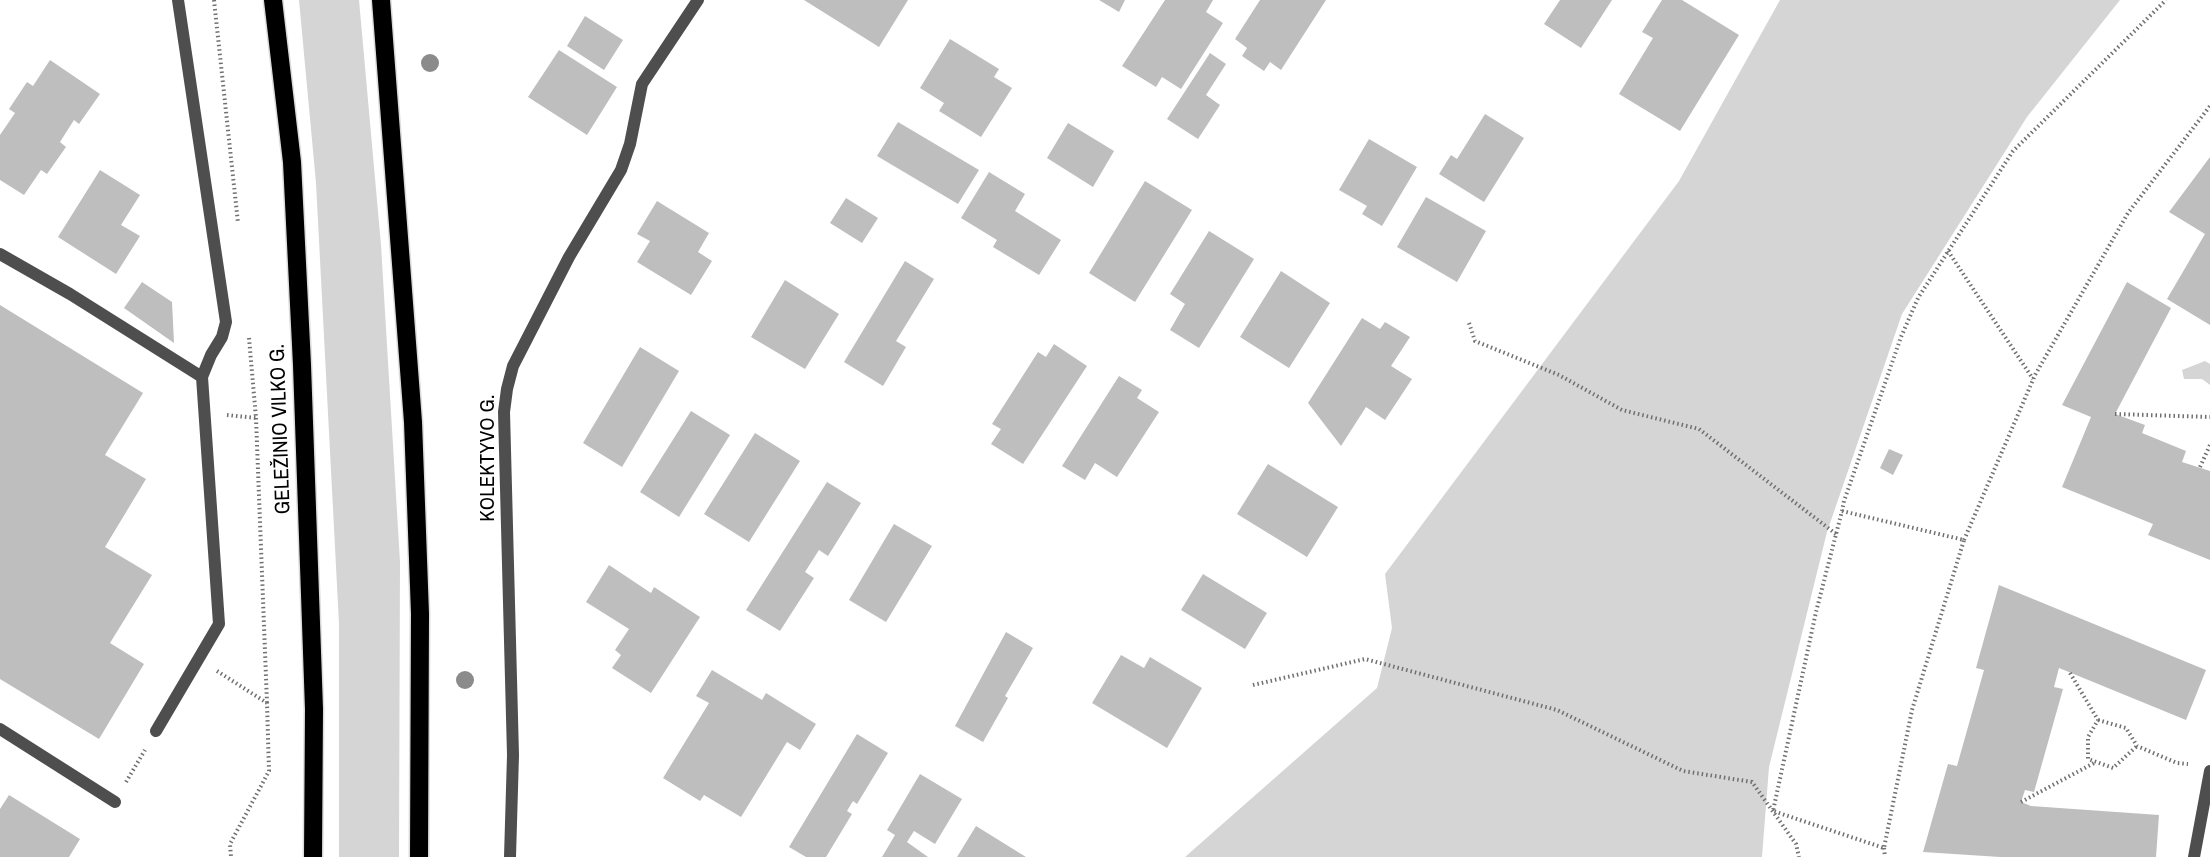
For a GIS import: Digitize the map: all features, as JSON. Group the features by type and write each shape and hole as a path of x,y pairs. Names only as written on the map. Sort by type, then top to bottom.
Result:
{"highway":[{"name":"GELEŽINIO VILKO G.","path":"273,0 292,162 301,341 314,709 312,857"},
{"path":"381,0 413,422 420,614 419,857"}],"street":[{"path":"156,731 219,624 202,377 210,355 222,337 226,322 178,0"},
{"name":"KOLEKTYVO G.","path":"510,857 513,755 504,423 507,389 513,366 569,257 621,170 630,144 642,84 698,0"},
{"path":"0,254 70,294 202,377"},
{"path":"0,729 114,802"},
{"path":"2194,857 2210,771"}],"path":[{"path":"1773,811 1842,511 1901,337 1918,298 2013,151 2166,0"},
{"path":"1885,857 1884,848 1912,710 1964,540 2033,379 2128,213 2210,106"},
{"path":"1948,251 2033,379"},
{"path":"1469,323 1475,341 1559,375 1622,410 1699,429 1836,534"},
{"path":"2115,414 2210,417"},
{"path":"231,857 230,844 269,771 256,418"},
{"path":"2200,467 2210,445"},
{"path":"1842,511 1964,540"},
{"path":"1253,685 1365,659 1557,710 1683,771 1752,782 1796,844 1799,857"},
{"path":"198,660 267,703"},
{"path":"2070,673 2098,720 2126,728 2137,746 2177,763"},
{"path":"2098,720 2088,736 2088,759 2113,768 2137,746"},
{"path":"114,802 156,731"},
{"path":"2021,802 2096,762"},
{"path":"1773,811 1884,848"}],"shaded area":[{"path":"299,0 359,0 381,245 400,562 399,857 339,857 339,624 316,183"},
{"path":"1780,0 2120,0 2027,117 1902,314 1827,532 1769,767 1762,857 1185,857 1377,688 1392,628 1385,574 1679,181"},
{"path":"2205,361 2210,364 2210,385 2202,379 2184,379 2182,370"}],"building":[{"path":"804,0 908,0 879,47"},
{"path":"1099,0 1125,0 1119,12"},
{"path":"1165,0 1213,0 1206,12 1223,23 1181,89 1162,77 1156,87 1122,66"},
{"path":"1260,0 1326,0 1281,70 1270,62 1264,71 1242,56 1247,48 1235,39"},
{"path":"1560,0 1612,0 1581,48 1544,24"},
{"path":"1662,0 1682,0 1739,35 1680,131 1619,94 1653,38 1642,32"},
{"path":"585,16 623,40 604,70 567,46"},
{"path":"950,39 999,69 994,77 1012,88 981,137 939,111 944,103 920,88"},
{"path":"559,50 617,87 587,135 528,97"},
{"path":"1210,53 1226,64 1206,95 1220,105 1198,139 1167,119"},
{"path":"50,60 100,94 79,124 74,120 60,142 66,147 47,174 41,170 24,195 0,180 0,135 15,113 9,109 27,82 33,86"},
{"path":"1485,114 1524,138 1484,202 1439,174 1451,155 1457,159"},
{"path":"898,122 979,170 958,204 877,156"},
{"path":"1068,123 1114,151 1093,187 1047,158"},
{"path":"1369,139 1417,167 1382,226 1362,214 1367,206 1339,190"},
{"path":"2210,157 2210,325 2167,299 2205,234 2169,212"},
{"path":"100,170 140,195 121,225 140,236 116,274 58,237"},
{"path":"989,172 1025,194 1015,211 1061,240 1039,275 993,247 997,240 961,218"},
{"path":"1145,181 1192,210 1135,302 1089,273"},
{"path":"1426,197 1486,231 1457,282 1397,247"},
{"path":"846,198 878,218 862,243 830,223"},
{"path":"657,201 709,233 698,252 712,261 691,295 637,262 650,241 637,234"},
{"path":"1209,231 1254,259 1199,348 1170,330 1185,304 1170,294"},
{"path":"905,261 934,279 896,341 906,347 883,386 844,362"},
{"path":"1281,271 1330,303 1289,368 1240,337"},
{"path":"785,280 839,314 805,369 751,337"},
{"path":"142,282 172,302 174,343 124,308"},
{"path":"2127,282 2171,308 2115,414 2145,425 2142,433 2186,451 2182,462 2210,471 2210,560 2148,535 2153,524 2062,487 2091,417 2062,405"},
{"path":"0,305 143,393 105,455 146,479 105,547 152,575 110,643 144,664 99,739 0,679"},
{"path":"1362,318 1380,329 1385,322 1410,337 1391,366 1412,379 1385,420 1366,407 1341,446 1308,403"},
{"path":"1054,344 1087,366 1023,464 991,444 1001,429 992,424 1038,352 1046,357"},
{"path":"640,347 679,371 622,467 583,443"},
{"path":"1119,376 1142,390 1137,398 1159,412 1117,477 1095,463 1085,480 1062,466"},
{"path":"691,411 730,435 679,517 640,492"},
{"path":"755,433 800,461 749,542 704,514"},
{"path":"1889,449 1903,455 1893,475 1880,468"},
{"path":"1268,464 1338,507 1307,557 1237,514"},
{"path":"827,482 861,503 828,556 819,550 805,572 814,578 780,631 746,610"},
{"path":"894,524 932,546 886,622 849,600"},
{"path":"609,565 651,593 654,587 700,617 651,693 612,668 621,655 615,650 629,629 586,602"},
{"path":"1203,574 1267,613 1245,649 1181,610"},
{"path":"1999,585 2206,670 2186,720 2059,668 2054,687 2063,689 2034,792 2025,790 2021,802 2031,806 2159,815 2156,857 2000,857 1923,852 1948,764 1957,766 1984,670 1976,668"},
{"path":"1006,632 1033,648 1005,696 1008,698 983,742 955,726"},
{"path":"1121,655 1144,668 1150,657 1202,688 1167,748 1092,703"},
{"path":"712,670 762,700 766,693 816,724 800,750 787,742 741,817 704,795 700,801 663,778 709,703 696,696"},
{"path":"857,734 888,753 857,804 853,801 847,811 852,814 826,857 806,857 789,847"},
{"path":"920,774 962,799 935,844 914,831 907,842 928,857 882,857 895,835 887,830"},
{"path":"9,795 80,839 69,857 0,857 0,809"},
{"path":"976,826 1026,857 957,857"}]}
